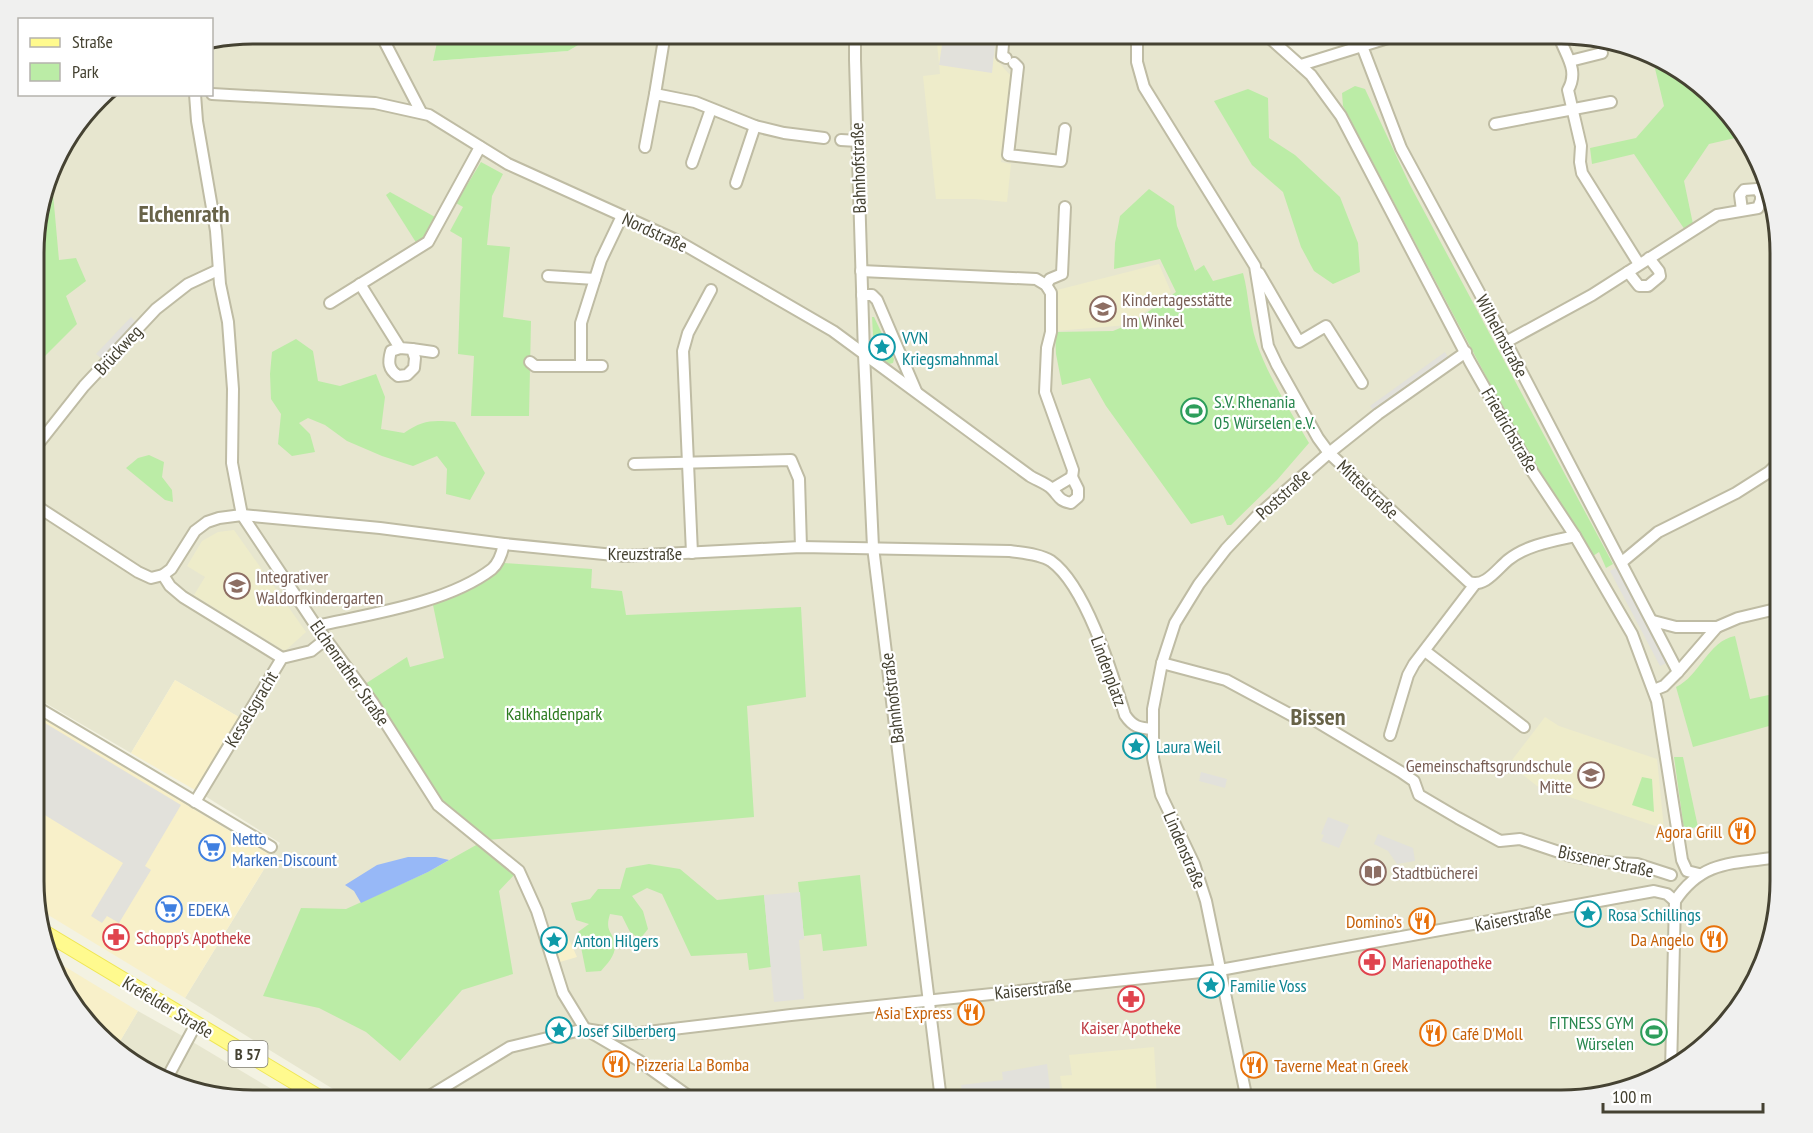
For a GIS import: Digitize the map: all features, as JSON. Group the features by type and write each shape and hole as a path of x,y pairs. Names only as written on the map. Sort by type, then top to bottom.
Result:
{"main road":[{"name":"Krefelder Straße","path":"52,937 307,1090"}],"street":[{"path":"386,44 421,112"},
{"path":"645,147 662,44"},
{"name":"Bahnhofstraße","path":"857,44 861,271 873,548 941,1089"},
{"path":"1003,44 1002,56 1018,67 1008,156 1066,162 1065,129"},
{"name":"Mittelstraße","path":"1137,44 1137,62 1144,87 1255,266 1299,342 1326,326 1362,383"},
{"name":"Friedrichstraße","path":"1276,44 1324,91 1341,116 1532,471 1575,536 1632,634 1654,690 1682,860"},
{"path":"1300,65 1368,44"},
{"path":"1561,44 1570,61 1574,80 1568,90 1581,146 1580,162 1583,177 1639,264"},
{"name":"Wilhelmstraße","path":"1362,46 1401,148 1506,342 1678,672"},
{"path":"1570,61 1602,53"},
{"path":"655,93 695,102 756,126 784,133 824,138"},
{"name":"Nordstraße","path":"213,94 375,103 421,112 508,164 676,240 832,331 1030,476 1052,489 1062,502 1071,503 1078,497 1078,489 1072,477"},
{"name":"Elchenrather Straße","path":"195,96 197,121 216,231 218,270 228,322 233,389 232,463 242,515 316,626 373,703 438,805 519,871 537,911 564,993 585,1029"},
{"path":"1495,124 1611,102"},
{"path":"692,163 711,109"},
{"path":"736,183 756,126"},
{"path":"841,140 858,141"},
{"path":"330,303 428,242 480,147"},
{"path":"1742,210 1740,195 1744,190 1757,189 1760,191"},
{"path":"1506,342 1592,295 1717,215 1758,208 1762,200"},
{"path":"1046,285 1050,279 1062,274 1065,207"},
{"path":"581,366 581,324 595,279 622,216"},
{"path":"1628,272 1642,288 1648,286 1660,276 1649,258"},
{"name":"Mittelstraße","path":"1255,266 1269,346 1277,365 1318,438 1329,453 1469,582 1475,584"},
{"name":"Brückweg","path":"44,437 84,386 156,309 188,284 218,270"},
{"path":"861,271 1036,279 1046,285 1050,293 1051,332 1047,348 1045,392 1070,463 1072,477 1052,489"},
{"path":"548,276 595,279"},
{"path":"360,284 406,349 433,352"},
{"path":"692,553 683,351 688,333 711,290"},
{"path":"862,295 872,295 877,300 916,391"},
{"name":"Poststraße","path":"1199,584 1226,549 1257,516 1329,453 1378,414 1466,352"},
{"path":"530,362 535,366 602,366"},
{"path":"634,464 792,460 799,479 801,548"},
{"path":"1622,562 1658,531 1736,493 1769,472"},
{"path":"44,511 138,572 151,578 163,575 170,586 183,597 282,658"},
{"name":"Kreuzstraße","path":"163,575 171,569 195,531 207,522 242,515 380,528 624,556 801,548 873,548 1010,551 1049,560"},
{"path":"1390,735 1408,675 1414,664 1475,584 1483,582 1510,558 1532,547 1575,536"},
{"path":"316,626 423,601 462,586 494,568 502,555 504,544"},
{"name":"Lindenplatz","path":"1049,560 1064,573 1078,593 1102,646 1125,715 1136,727 1153,729 1153,709 1162,663 1175,623 1199,584"},
{"path":"1653,621 1676,627 1717,627 1738,618 1769,611"},
{"path":"1654,690 1664,686 1717,627"},
{"name":"Kesselsgracht","path":"195,802 282,658 311,651 326,639"},
{"path":"1425,651 1524,727"},
{"name":"Bissener Straße","path":"1162,663 1227,680 1293,716 1306,715 1414,781 1419,795 1500,841 1521,839 1571,856 1602,862 1637,864 1671,875"},
{"path":"44,711 271,847"},
{"name":"Lindenstraße","path":"1153,729 1153,758 1161,795 1194,864 1206,901 1245,1089"},
{"path":"1671,1057 1675,901 1686,885 1699,874 1712,868 1769,859"},
{"path":"1654,891 1671,875 1682,860 1687,871 1699,874"},
{"path":"1654,891 1665,893 1675,901"},
{"name":"Kaiserstraße","path":"440,1090 510,1047 585,1029 622,1035 1220,970 1654,891"},
{"path":"170,1072 196,1024"},
{"path":"585,1029 638,1060 680,1090"}],"shaded area":[{"path":"239,44 437,44 434,61 568,51 580,44 1266,44 1295,71 1391,44 1588,45 1640,59 1677,79 1698,95 1726,125 1754,173 1765,212 1769,239 1769,894 1758,948 1748,973 1734,997 1718,1018 1698,1038 1677,1054 1640,1074 1601,1085 1574,1089 335,1090 185,998 280,843 205,796 249,723 175,680 131,753 44,702 45,225 59,173 87,125 105,105 114,96 213,96 213,48"},
{"path":"937,44 995,44 994,57 1011,76 1001,162 1011,164 1007,202 936,199 923,76 940,74"},
{"path":"942,44 995,45 992,73 939,65"},
{"name":"Kindertagesstätte Im Winkel","path":"1159,264 1171,292 1128,325 1055,331 1057,290"},
{"path":"131,317 137,323 103,360 96,354"},
{"path":"1445,352 1449,359 1374,411 1370,406"},
{"name":"Integrativer Waldorfkindergarten","path":"234,530 306,632 285,651 194,595 205,577 187,566 202,541 218,532"},
{"path":"1617,567 1667,663 1660,666 1610,571"},
{"path":"175,680 239,717 195,790 131,753"},
{"name":"Gemeinschaftsgrundschule Mitte","path":"1545,717 1559,726 1657,759 1664,829 1537,786 1509,764"},
{"path":"44,719 272,856 185,998 46,914 44,880"},
{"path":"44,722 181,805 145,866 151,870 119,923 107,916 102,923 91,916 123,863 44,815"},
{"path":"1201,772 1227,779 1225,788 1199,781"},
{"path":"1328,817 1349,825 1339,848 1321,841 1324,835 1321,834"},
{"path":"1378,834 1413,848 1415,861 1397,864 1388,851 1374,844"},
{"path":"800,892 804,939 799,940 804,999 774,1002 764,895"},
{"path":"568,937 577,957 560,962 552,941"},
{"path":"62,965 138,1011 120,1042 87,1008"},
{"path":"138,1011 273,1090 239,1089 185,1078 160,1068 120,1042"},
{"path":"1154,1047 1156,1089 1062,1089 1060,1076 1072,1075 1069,1055"},
{"path":"1047,1064 1050,1089 962,1089 961,1085 1003,1080 1002,1072"}],"green space":[{"path":"437,44 580,44 568,51 433,61"},
{"path":"1654,66 1698,95 1726,125 1735,138 1709,144 1684,181 1693,224 1685,230 1634,154 1592,164 1590,148 1636,138 1664,106"},
{"path":"1355,86 1365,89 1410,185 1613,564 1606,568 1599,552 1593,556 1549,486 1546,486 1535,469 1343,106 1342,93"},
{"path":"1248,89 1268,98 1269,138 1295,155 1340,197 1358,243 1360,272 1333,284 1314,271 1301,247 1283,192 1252,165 1214,101"},
{"path":"481,162 503,174 492,196 487,245 510,247 503,317 531,321 529,416 471,416 474,356 458,354 462,238 450,231 463,207 456,203"},
{"name":"S.V. Rhenania 05 Würselen e.V.","path":"1149,189 1174,206 1177,226 1195,271 1204,265 1213,281 1243,273 1250,316 1261,354 1309,443 1277,480 1231,525 1227,525 1223,515 1191,524 1106,406 1090,378 1062,385 1056,354 1055,332 1113,331 1132,323 1176,292 1160,259 1114,269 1115,243 1120,216"},
{"path":"53,192 59,260 76,258 86,281 66,296 77,324 44,357 45,225"},
{"path":"390,192 435,217 417,244 386,195"},
{"path":"872,317 894,359 893,363 889,364 874,352"},
{"path":"296,339 313,351 318,381 340,386 376,374 385,397 381,429 404,433 428,422 455,422 485,473 470,500 446,494 447,469 437,456 413,466 347,441 325,425 308,418 299,423 310,434 315,452 292,456 278,444 281,414 271,399 272,352"},
{"path":"149,455 164,462 162,477 172,490 173,502 165,500 126,468 138,458"},
{"name":"Kalkhaldenpark","path":"504,563 592,569 591,588 622,591 626,615 801,607 806,697 747,706 754,817 487,840 442,803 387,714 365,684 407,657 410,667 444,658 433,605 482,583"},
{"path":"1735,636 1750,699 1769,695 1769,726 1693,747 1676,687 1692,675 1711,651 1726,639"},
{"path":"1674,757 1683,757 1698,827 1684,829"},
{"path":"1642,777 1652,779 1654,812 1632,805"},
{"path":"478,844 516,873 499,891 513,974 462,990 400,1061 366,1032 319,1008 263,996 301,908 346,909 428,872"},
{"path":"649,864 680,869 717,900 764,895 771,967 749,970 747,953 691,956 662,894 647,888 632,896 643,911 648,929 640,939 630,932 622,916 610,914 608,925 614,941 614,953 601,971 586,972 578,932 589,924 576,920 571,903 590,899 598,889 620,889 626,868"},
{"path":"860,875 867,946 823,951 821,934 804,936 798,882"}],"water":[{"path":"408,857 436,857 449,860 361,903 354,891 345,885 377,865"}],"place":[{"name":"Kindertagesstätte Im Winkel","path":"1103,309"},
{"name":"VVN Kriegsmahnmal","path":"882,347"},
{"name":"S.V. Rhenania 05 Würselen e.V.","path":"1194,411"},
{"name":"Integrativer Waldorfkindergarten","path":"237,586"},
{"name":"Laura Weil","path":"1136,746"},
{"name":"Gemeinschaftsgrundschule Mitte","path":"1591,775"},
{"name":"Agora Grill","path":"1742,831"},
{"name":"Netto Marken-Discount","path":"212,848"},
{"name":"Stadtbücherei","path":"1373,872"},
{"name":"EDEKA","path":"169,909"},
{"name":"Rosa Schillings","path":"1588,914"},
{"name":"Domino's","path":"1422,921"},
{"name":"Schopp's Apotheke","path":"116,937"},
{"name":"Da Angelo","path":"1714,939"},
{"name":"Anton Hilgers","path":"554,940"},
{"name":"Marienapotheke","path":"1372,962"},
{"name":"Familie Voss","path":"1211,985"},
{"name":"Kaiser Apotheke","path":"1131,999"},
{"name":"Asia Express","path":"971,1012"},
{"name":"Josef Silberberg","path":"559,1030"},
{"name":"FITNESS GYM Würselen","path":"1654,1032"},
{"name":"Café D'Moll","path":"1433,1033"},
{"name":"Pizzeria La Bomba","path":"616,1064"},
{"name":"Taverne Meat n Greek","path":"1254,1065"}],"district":[{"name":"Elchenrath","path":"184,213"},
{"name":"Bissen","path":"1318,716"}]}
